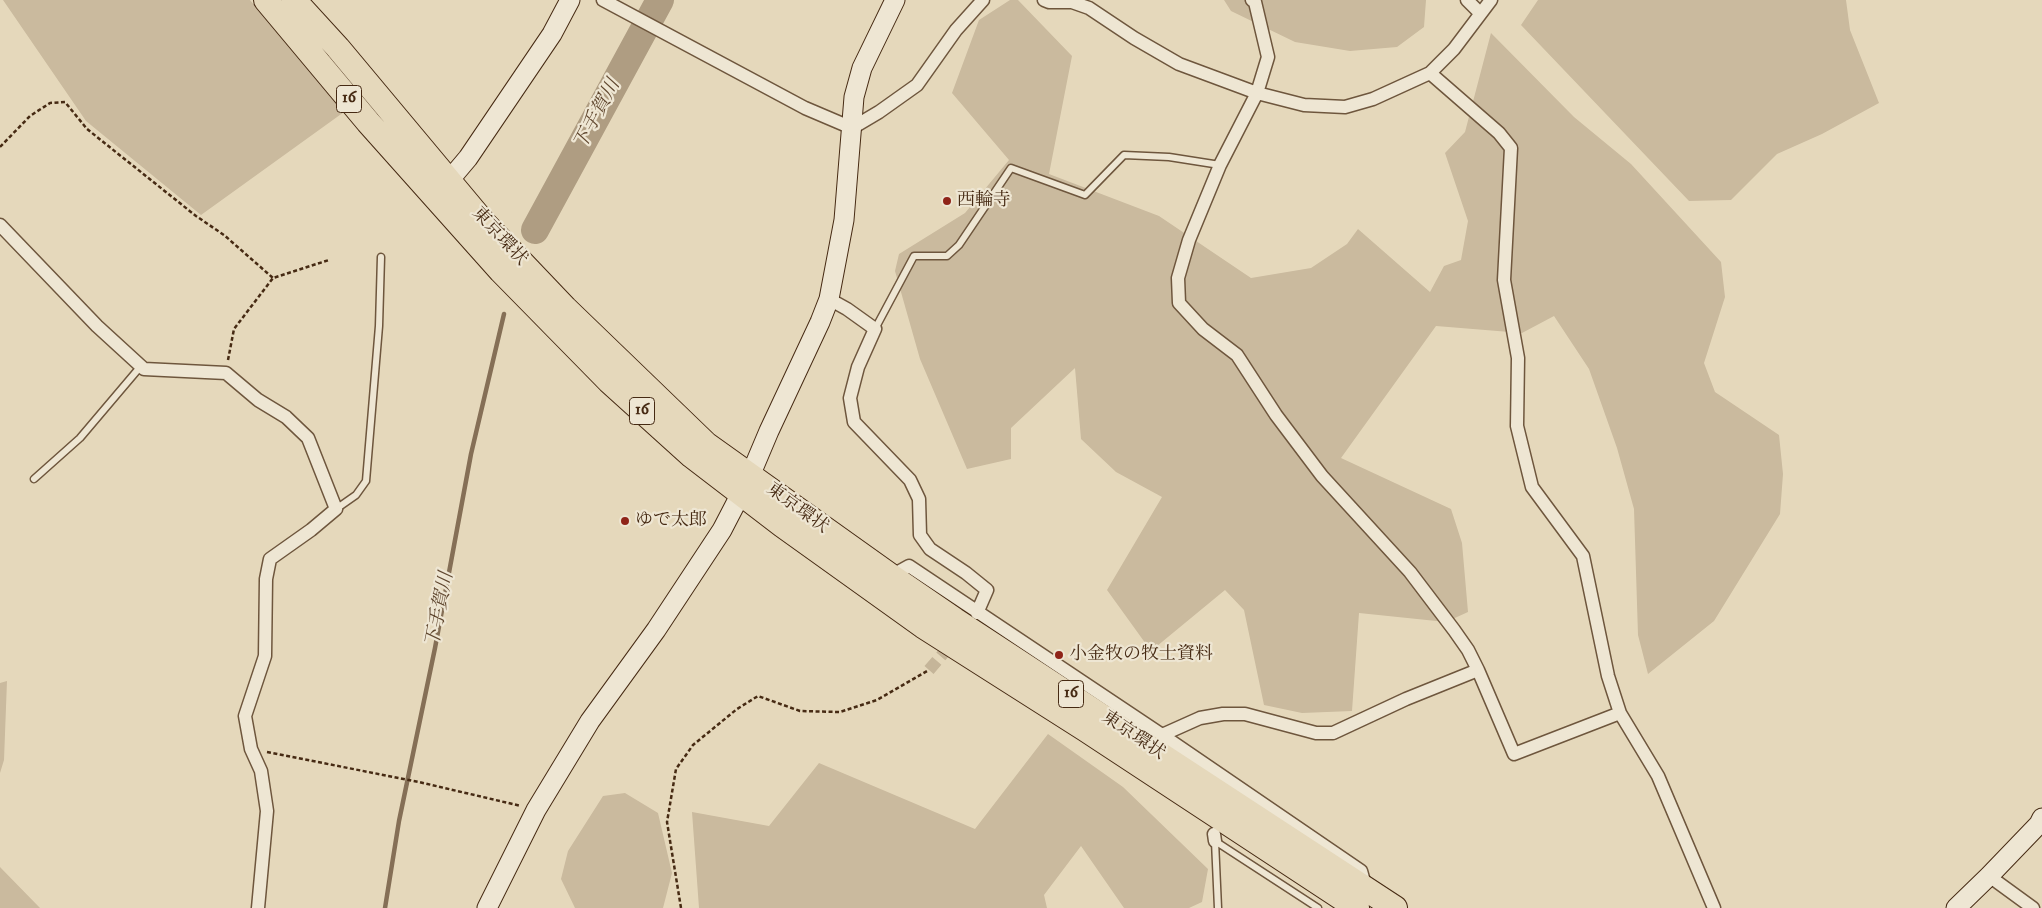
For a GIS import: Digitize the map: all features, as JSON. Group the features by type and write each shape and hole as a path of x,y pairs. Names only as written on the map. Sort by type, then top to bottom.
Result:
{"highway":[{"name":"東京環状","path":"266,0 368,122 442,189 485,224 565,308 706,444 782,525 923,626 1091,719"},
{"name":"東京環状","path":"294,0 338,48 442,189"},
{"name":"東京環状","path":"745,484 891,576 1091,719 1362,898 1395,908"}],"street":[{"path":"442,189 468,158 552,34 570,0"},
{"path":"603,0 805,108 852,128"},
{"path":"486,908 536,810 590,721 656,630 722,530 745,484 829,299 844,220 854,97 862,68 895,0"},
{"path":"852,128 879,112 917,85 956,30 983,0"},
{"path":"1044,0 1049,2 1072,2 1090,8 1134,38 1179,64 1257,93 1304,105 1345,107 1373,99 1430,74 1454,49 1491,0"},
{"path":"1252,0 1268,57 1257,93 1220,165 1189,240 1178,278 1179,304 1203,329 1238,355 1276,415 1322,476 1410,572 1464,644 1478,670 1514,754 1620,713"},
{"path":"1467,0 1480,13"},
{"path":"1430,74 1499,133 1511,148 1504,280 1518,358 1517,426 1532,487 1583,556 1608,676 1620,713 1658,776 1714,908"},
{"path":"0,224 97,326 144,370 226,373 258,400 286,416 308,438 336,509 311,530 270,559 266,579 265,656 246,716 251,749 261,770 267,811 258,908"},
{"path":"829,299 874,329 858,367 850,398 854,422 910,480 919,498 920,535 930,549 988,590 977,613"},
{"path":"891,576 909,566 1162,735 1207,769 1361,871 1362,898"},
{"path":"1162,735 1200,718 1223,714 1238,714 1266,719 1316,733 1333,733 1406,699 1478,670"},
{"path":"1956,908 1989,876 2042,818"},
{"path":"1989,876 2033,908"}],"lane":[{"path":"874,329 914,256 947,256 959,245 1011,168 1085,195 1124,155 1169,157 1220,165"},
{"path":"336,509 356,495 366,481 379,326 381,257"},
{"path":"34,479 80,438 141,366"},
{"path":"1218,908 1214,838 1318,908"}],"path":[{"path":"0,147 30,116 50,102 64,102 87,129 196,216 224,235 273,278"},
{"path":"226,373 234,329 273,278 328,260"},
{"path":"681,908 666,822 676,769 692,745 737,708 758,696 800,711 840,712 876,700 929,670"},
{"path":"251,749 420,782 536,810"}],"shaded area":[{"path":"3,0 250,0 344,112 201,215 86,121"},
{"path":"1010,0 1018,0 1072,56 1049,174 1159,216 1251,278 1311,268 1347,244 1358,229 1430,292 1444,266 1461,260 1468,221 1445,153 1465,132 1491,33 1574,117 1631,164 1721,262 1725,297 1704,363 1715,392 1779,435 1783,474 1780,514 1714,621 1648,674 1638,635 1634,509 1617,448 1589,369 1554,316 1522,333 1436,326 1341,458 1451,509 1462,543 1468,612 1446,622 1359,613 1352,711 1302,713 1264,705 1244,610 1225,590 1151,651 1107,590 1162,497 1116,472 1081,439 1075,368 1011,428 1011,459 967,469 920,359 895,271 899,254 965,213 1009,160 952,93 979,20"},
{"path":"1224,0 1426,0 1424,27 1397,47 1350,51 1295,42 1231,11"},
{"path":"1538,0 1846,0 1850,30 1879,103 1822,134 1777,154 1731,200 1689,201 1521,25"},
{"path":"7,681 4,760 0,773 0,683"},
{"path":"1048,734 1123,787 1208,869 1202,902 1189,908 1124,908 1081,846 1044,895 1047,908 699,908 692,812 769,826 819,763 975,829"},
{"path":"625,793 658,813 672,873 663,908 575,908 561,879 568,851 603,796"},
{"path":"0,867 40,908 0,908"}],"waterway":[{"name":"下手賀川","path":"535,230 660,0"},
{"name":"下手賀川","path":"385,908 399,821 435,648 471,454 504,314"}],"tunnel":[{"path":"929,670 955,640"}],"place":[{"name":"西輪寺","path":"947,201"},
{"name":"ゆで太郎","path":"625,521"},
{"name":"小金牧の牧士資料","path":"1059,655"}]}
